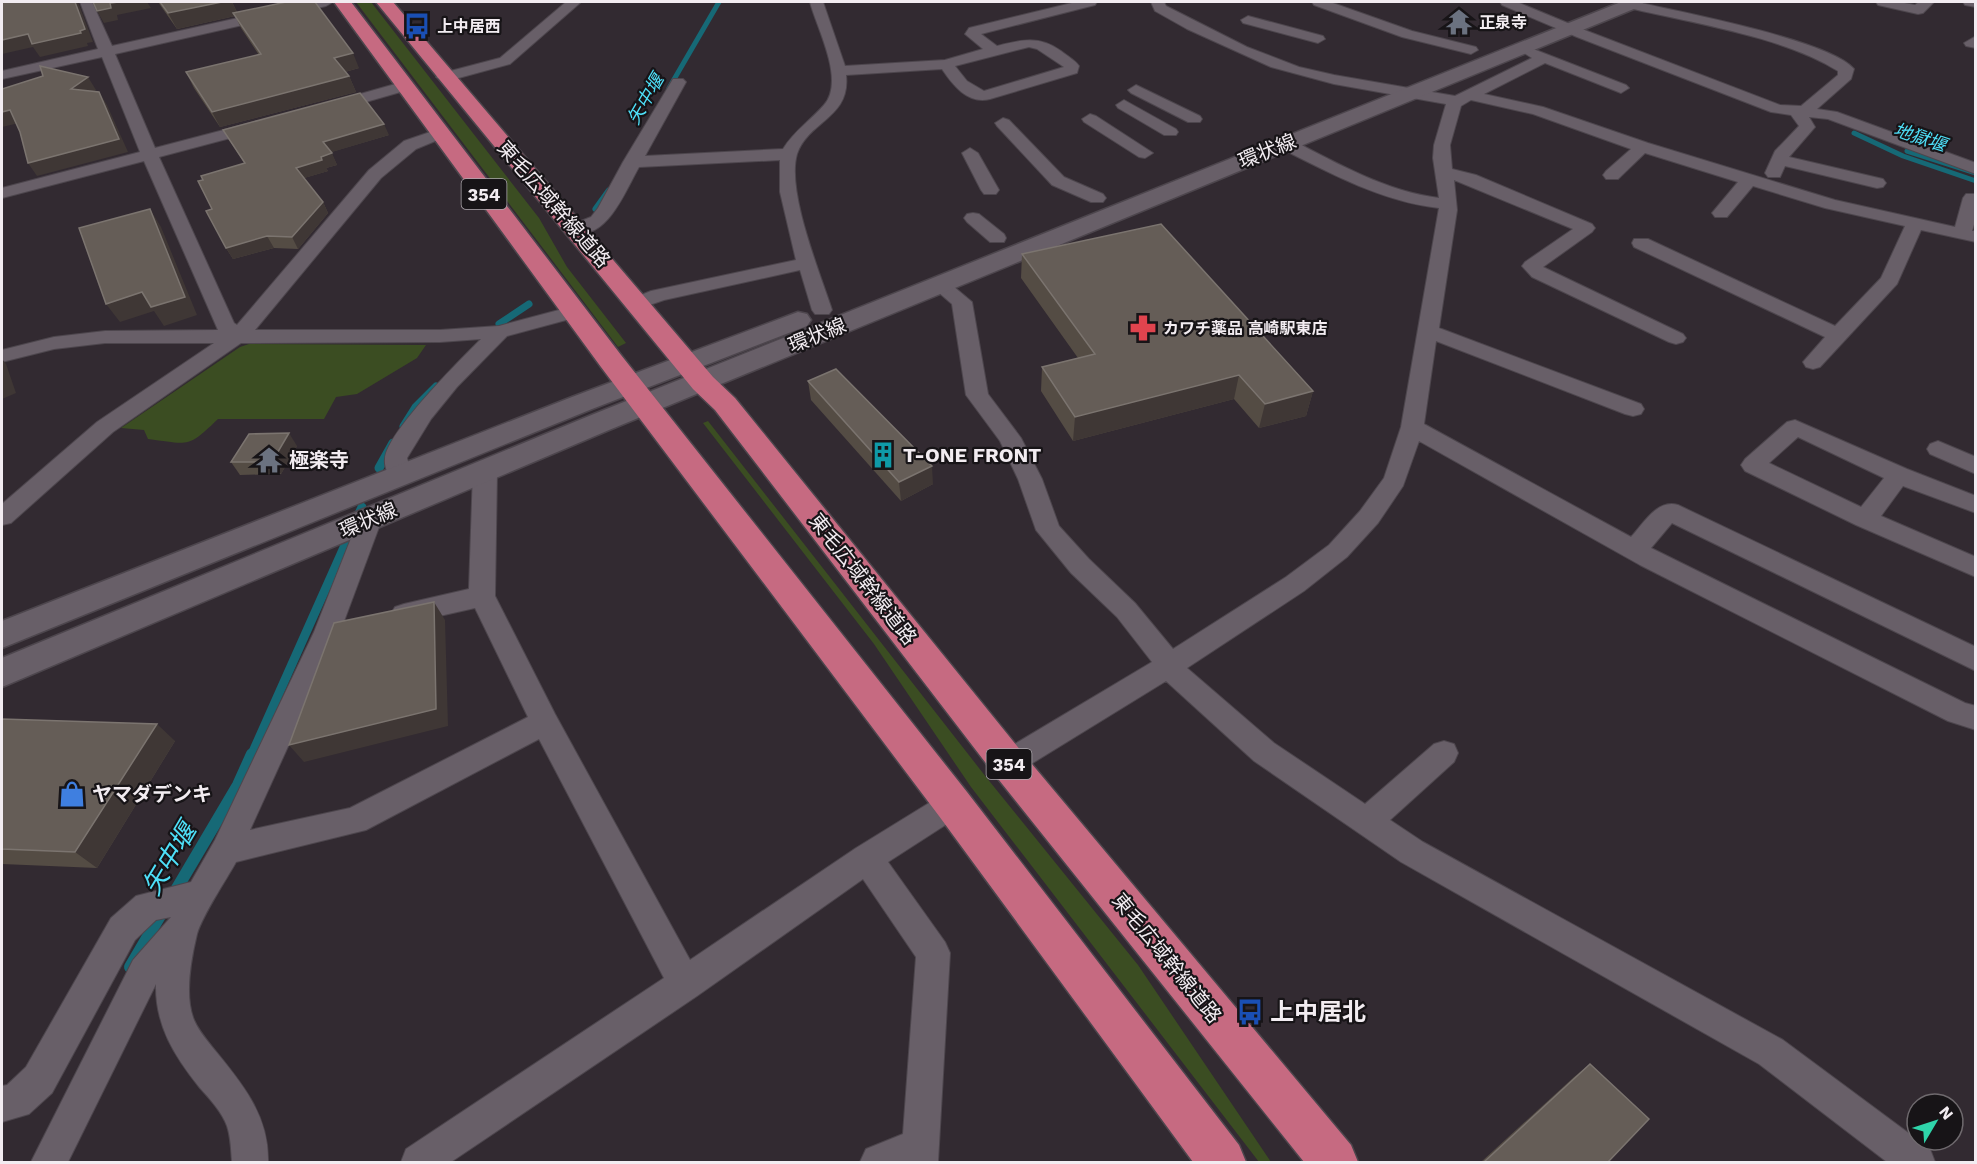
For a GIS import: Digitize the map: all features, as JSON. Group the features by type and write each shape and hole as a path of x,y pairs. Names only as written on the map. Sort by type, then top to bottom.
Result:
{"highway":[{"name":"354","path":"342,2 574,312 953,804 1222,1162"},
{"name":"東毛広域幹線道路","path":"384,2 444,77 577,229 695,373 725,404 1008,763 1334,1162"}],"street":[{"path":"86,2 225,326 239,335"},
{"path":"2,75 326,2"},
{"path":"444,77 506,62 556,15 574,2"},
{"path":"816,2 838,71 839,87 833,104 795,143 789,154 786,179 822,310"},
{"path":"994,51 972,34 1050,10 1090,2"},
{"path":"1158,2 1160,8 1203,32 1292,70 1376,88 1415,91 1537,110 1642,147 1831,204 1969,236 1972,198"},
{"path":"1319,2 1407,34 1471,50"},
{"path":"1508,2 1777,109 1831,115 1976,169"},
{"name":"環状線","path":"2,635 400,475 637,395 940,285 1415,91 1533,53 1559,24 1593,2"},
{"path":"1882,2 1918,10 1927,2"},
{"path":"1970,2 1976,3"},
{"path":"1632,3 1783,41 1828,58 1846,69 1845,75 1801,111"},
{"name":"環状線","path":"695,373 822,310 1471,50 1632,3"},
{"path":"1248,20 1318,39"},
{"path":"838,71 946,64 1033,41 1040,43 1072,66 1072,70 984,96 977,96 955,79 946,64"},
{"path":"1008,763 1170,665 1295,584 1338,551 1369,517 1395,480 1412,427 1448,204 1441,158 1442,145 1462,98 1533,53 1622,88"},
{"path":"577,229 597,221 606,210 678,82"},
{"path":"320,110 406,86"},
{"path":"1136,90 1194,119"},
{"path":"1124,105 1170,132"},
{"path":"1769,185 1779,160 1807,127 1801,111"},
{"path":"1090,119 1145,153"},
{"path":"2,193 274,122"},
{"path":"1003,123 1058,181 1097,198"},
{"path":"2,517 105,427 239,335 375,174 410,145 439,134"},
{"path":"1286,144 1334,168 1413,200 1448,204"},
{"path":"1612,175 1642,147"},
{"path":"970,153 990,190"},
{"path":"631,162 789,154"},
{"path":"1779,160 1877,183"},
{"path":"1444,172 1470,179 1586,228 1532,266 1539,273 1676,338"},
{"path":"1721,213 1750,179"},
{"path":"974,218 997,238"},
{"path":"1813,362 1890,280 1915,223"},
{"path":"1641,243 1837,335"},
{"path":"638,303 658,296 808,263"},
{"path":"940,285 962,302 978,395 1010,438 1030,479 1048,530 1080,566 1126,610 1182,681 1264,752 1412,852 1771,1052 1917,1162"},
{"path":"2,356 54,343 105,337 440,336 500,332 574,312"},
{"path":"1428,331 1633,409"},
{"path":"400,475 396,458 400,448 423,414 449,382 500,332"},
{"name":"環状線","path":"2,673 485,471 637,395"},
{"path":"1412,427 1634,550 1958,713 1976,718"},
{"path":"1976,505 1899,475 1795,427 1753,465 1865,519 1976,568"},
{"path":"1938,449 1976,466"},
{"path":"485,471 482,596 545,722 685,984"},
{"path":"1865,519 1899,475"},
{"path":"1634,550 1669,511 1976,660"},
{"path":"49,1162 145,972 191,906 226,849 327,632 370,519"},
{"path":"327,632 482,596"},
{"path":"226,849 355,820 545,722"},
{"path":"1367,821 1444,753"},
{"path":"419,1162 685,984 867,858 953,804"},
{"path":"867,858 933,952 921,1154 879,1162"},
{"path":"2,1104 16,1101 39,1080 123,928 147,907 191,906"},
{"path":"191,906 172,977 177,1024 194,1052 239,1106 251,1148 250,1162"}],"green space":[{"path":"356,2 371,2 539,218 567,267 626,343 618,347"},
{"path":"249,344 426,345 417,358 357,394 336,397 324,419 218,419 193,440 180,443 148,439 144,430 121,428 240,347"},
{"path":"708,421 986,777 1138,965 1271,1162 1259,1162 971,787 874,644 703,423"}],"building":[{"path":"2,2 75,2 85,29 80,31 81,33 32,44 28,34 2,40"},
{"path":"93,2 119,2 110,3 111,8 97,11"},
{"path":"160,2 222,2 168,13"},
{"path":"286,2 315,2 353,53 334,58 349,76 212,112 186,72 261,54 233,13"},
{"path":"40,66 88,77 71,89 99,92 119,139 28,163 20,132 10,110 2,112 2,89 43,76"},
{"path":"360,93 384,124 323,142 332,153 321,157 322,160 296,168 323,202 292,237 267,236 226,248 206,211 212,209 198,181 203,180 201,176 245,163 223,130"},
{"path":"150,209 185,297 151,307 142,292 106,304 79,228"},
{"name":"カワチ薬品 高崎駅東店","path":"1161,224 1313,391 1265,404 1239,375 1075,417 1042,367 1095,354 1022,254"},
{"path":"836,369 932,466 899,482 808,381"},
{"path":"289,433 272,462 231,462 249,434"},
{"path":"434,602 436,709 289,745 334,623"},
{"name":"ヤマダデンキ","path":"2,719 157,724 75,852 2,849"},
{"path":"1590,1064 1649,1119 1608,1162 1484,1162"}],"waterway":[{"name":"矢中堰","path":"669,88 719,2"},
{"path":"1854,133 1903,156 1976,181"},
{"name":"地獄堰","path":"1907,151 1976,173"},
{"name":"矢中堰","path":"596,209 609,191"},
{"name":"矢中堰","path":"499,324 529,304"},
{"name":"矢中堰","path":"403,426 415,407 436,386"},
{"name":"矢中堰","path":"379,468 393,443"},
{"name":"矢中堰","path":"251,756 362,507"},
{"name":"矢中堰","path":"173,895 238,785 252,754"},
{"name":"矢中堰","path":"130,967 164,909"}],"place":[{"name":"正泉寺","path":"1459,22"},
{"name":"上中居西","path":"417,26"},
{"name":"カワチ薬品 高崎駅東店","path":"1143,328"},
{"name":"T-ONE FRONT","path":"883,455"},
{"name":"極楽寺","path":"269,460"},
{"name":"ヤマダデンキ","path":"72,794"},
{"name":"上中居北","path":"1250,1012"}]}
